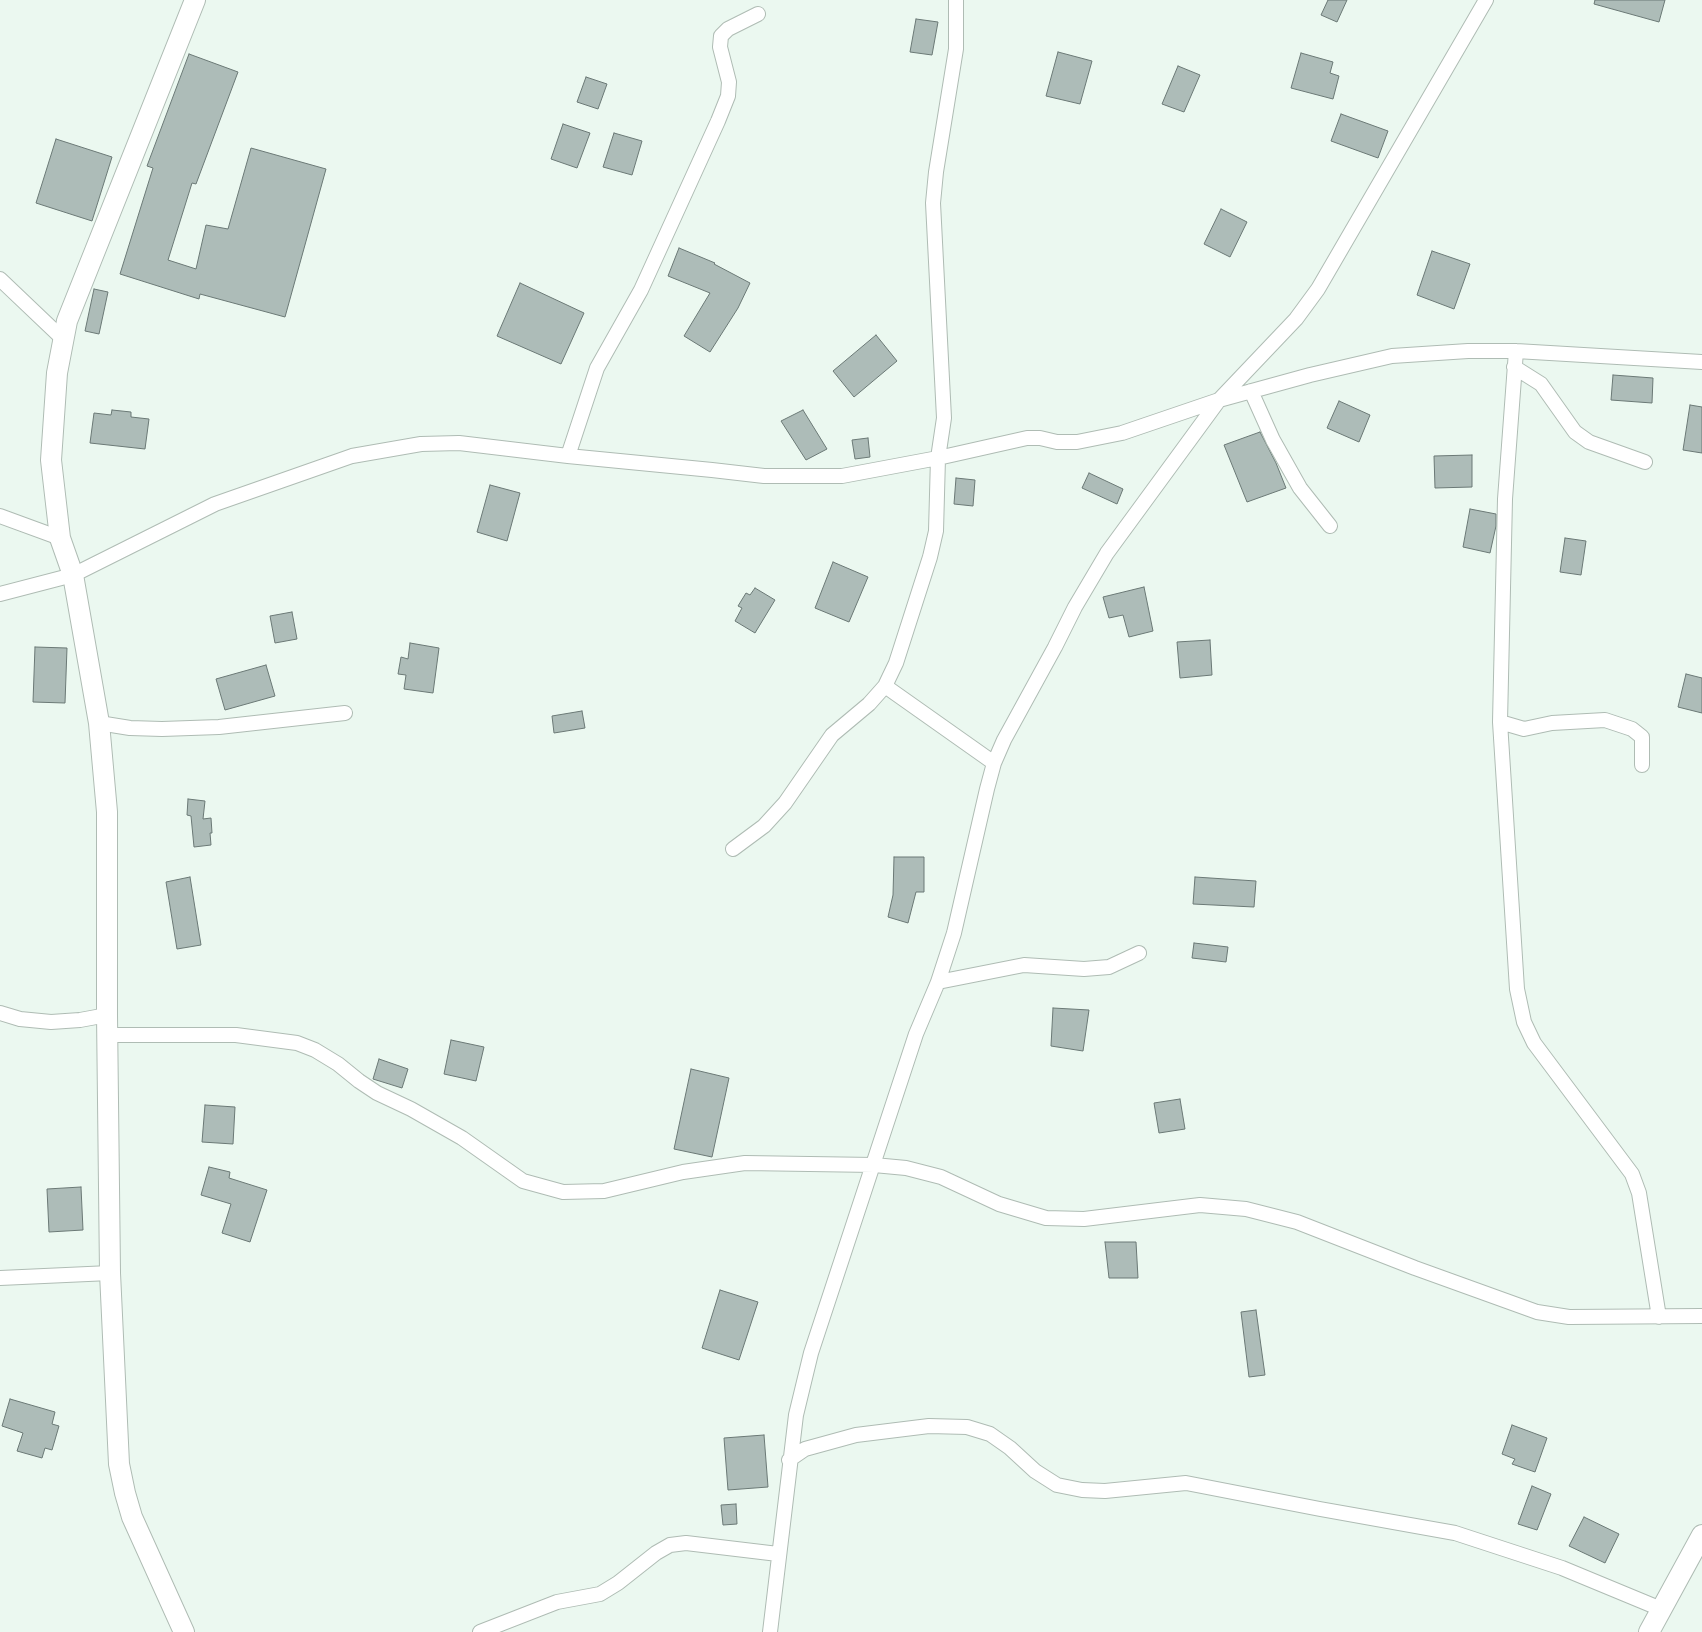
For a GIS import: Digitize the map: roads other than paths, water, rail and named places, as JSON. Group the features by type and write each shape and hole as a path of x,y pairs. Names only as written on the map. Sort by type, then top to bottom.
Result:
{"street":[{"path":"184,1632 132,1517 119,1464 110,1273 107,812 99,723 72,575 60,538 51,460 56,373 67,321 195,0"},
{"path":"733,849 764,826 785,803 832,735 869,704 885,686 896,662 930,557 936,531 938,458 944,418 933,203 936,172 956,49 956,0"},
{"path":"770,1632 789,1460 796,1415 811,1354 916,1034 938,982 954,933 994,763 1004,740 1075,607 1107,553 1218,400 1296,319 1314,296 1486,0"},
{"path":"568,456 598,368 641,290 728,96 729,82 720,46 721,36 728,29 758,14"},
{"path":"0,279 64,339"},
{"path":"0,594 72,575 215,504 352,456 420,444 459,443 764,476 842,476 938,458 1027,438 1040,438 1058,442 1077,442 1122,433 1218,400 1310,375 1392,356 1468,351 1516,351 1702,362"},
{"path":"1516,351 1505,499 1500,722 1517,989 1524,1022 1534,1043 1632,1174 1639,1192 1659,1317"},
{"path":"1514,367 1541,384 1575,432 1589,442 1644,462"},
{"path":"1251,391 1273,440 1300,488 1330,526"},
{"path":"0,516 60,538"},
{"path":"885,686 994,763"},
{"path":"99,723 130,728 162,730 219,727 345,713"},
{"path":"1500,722 1524,729 1552,724 1605,720 1632,729 1642,737 1642,765"},
{"path":"938,982 1024,965 1084,969 1109,967 1139,953"},
{"path":"0,1012 20,1019 51,1022 80,1020 107,1015"},
{"path":"107,1035 236,1035 297,1043 315,1050 338,1064 359,1082 377,1093 411,1109 462,1138 522,1181 563,1192 604,1191 683,1172 745,1163 874,1165 906,1168 941,1177 999,1204 1046,1218 1084,1219 1200,1205 1246,1209 1297,1222 1415,1268 1537,1312 1569,1317 1702,1316"},
{"path":"0,1278 110,1273"},
{"path":"789,1460 805,1449 856,1435 929,1426 967,1427 990,1434 1010,1448 1035,1471 1057,1485 1082,1490 1105,1491 1186,1483 1311,1508 1455,1533 1562,1568 1661,1609"},
{"path":"1649,1632 1702,1535"},
{"path":"480,1632 557,1602 600,1594 670,1545 686,1544 778,1554"}]}
